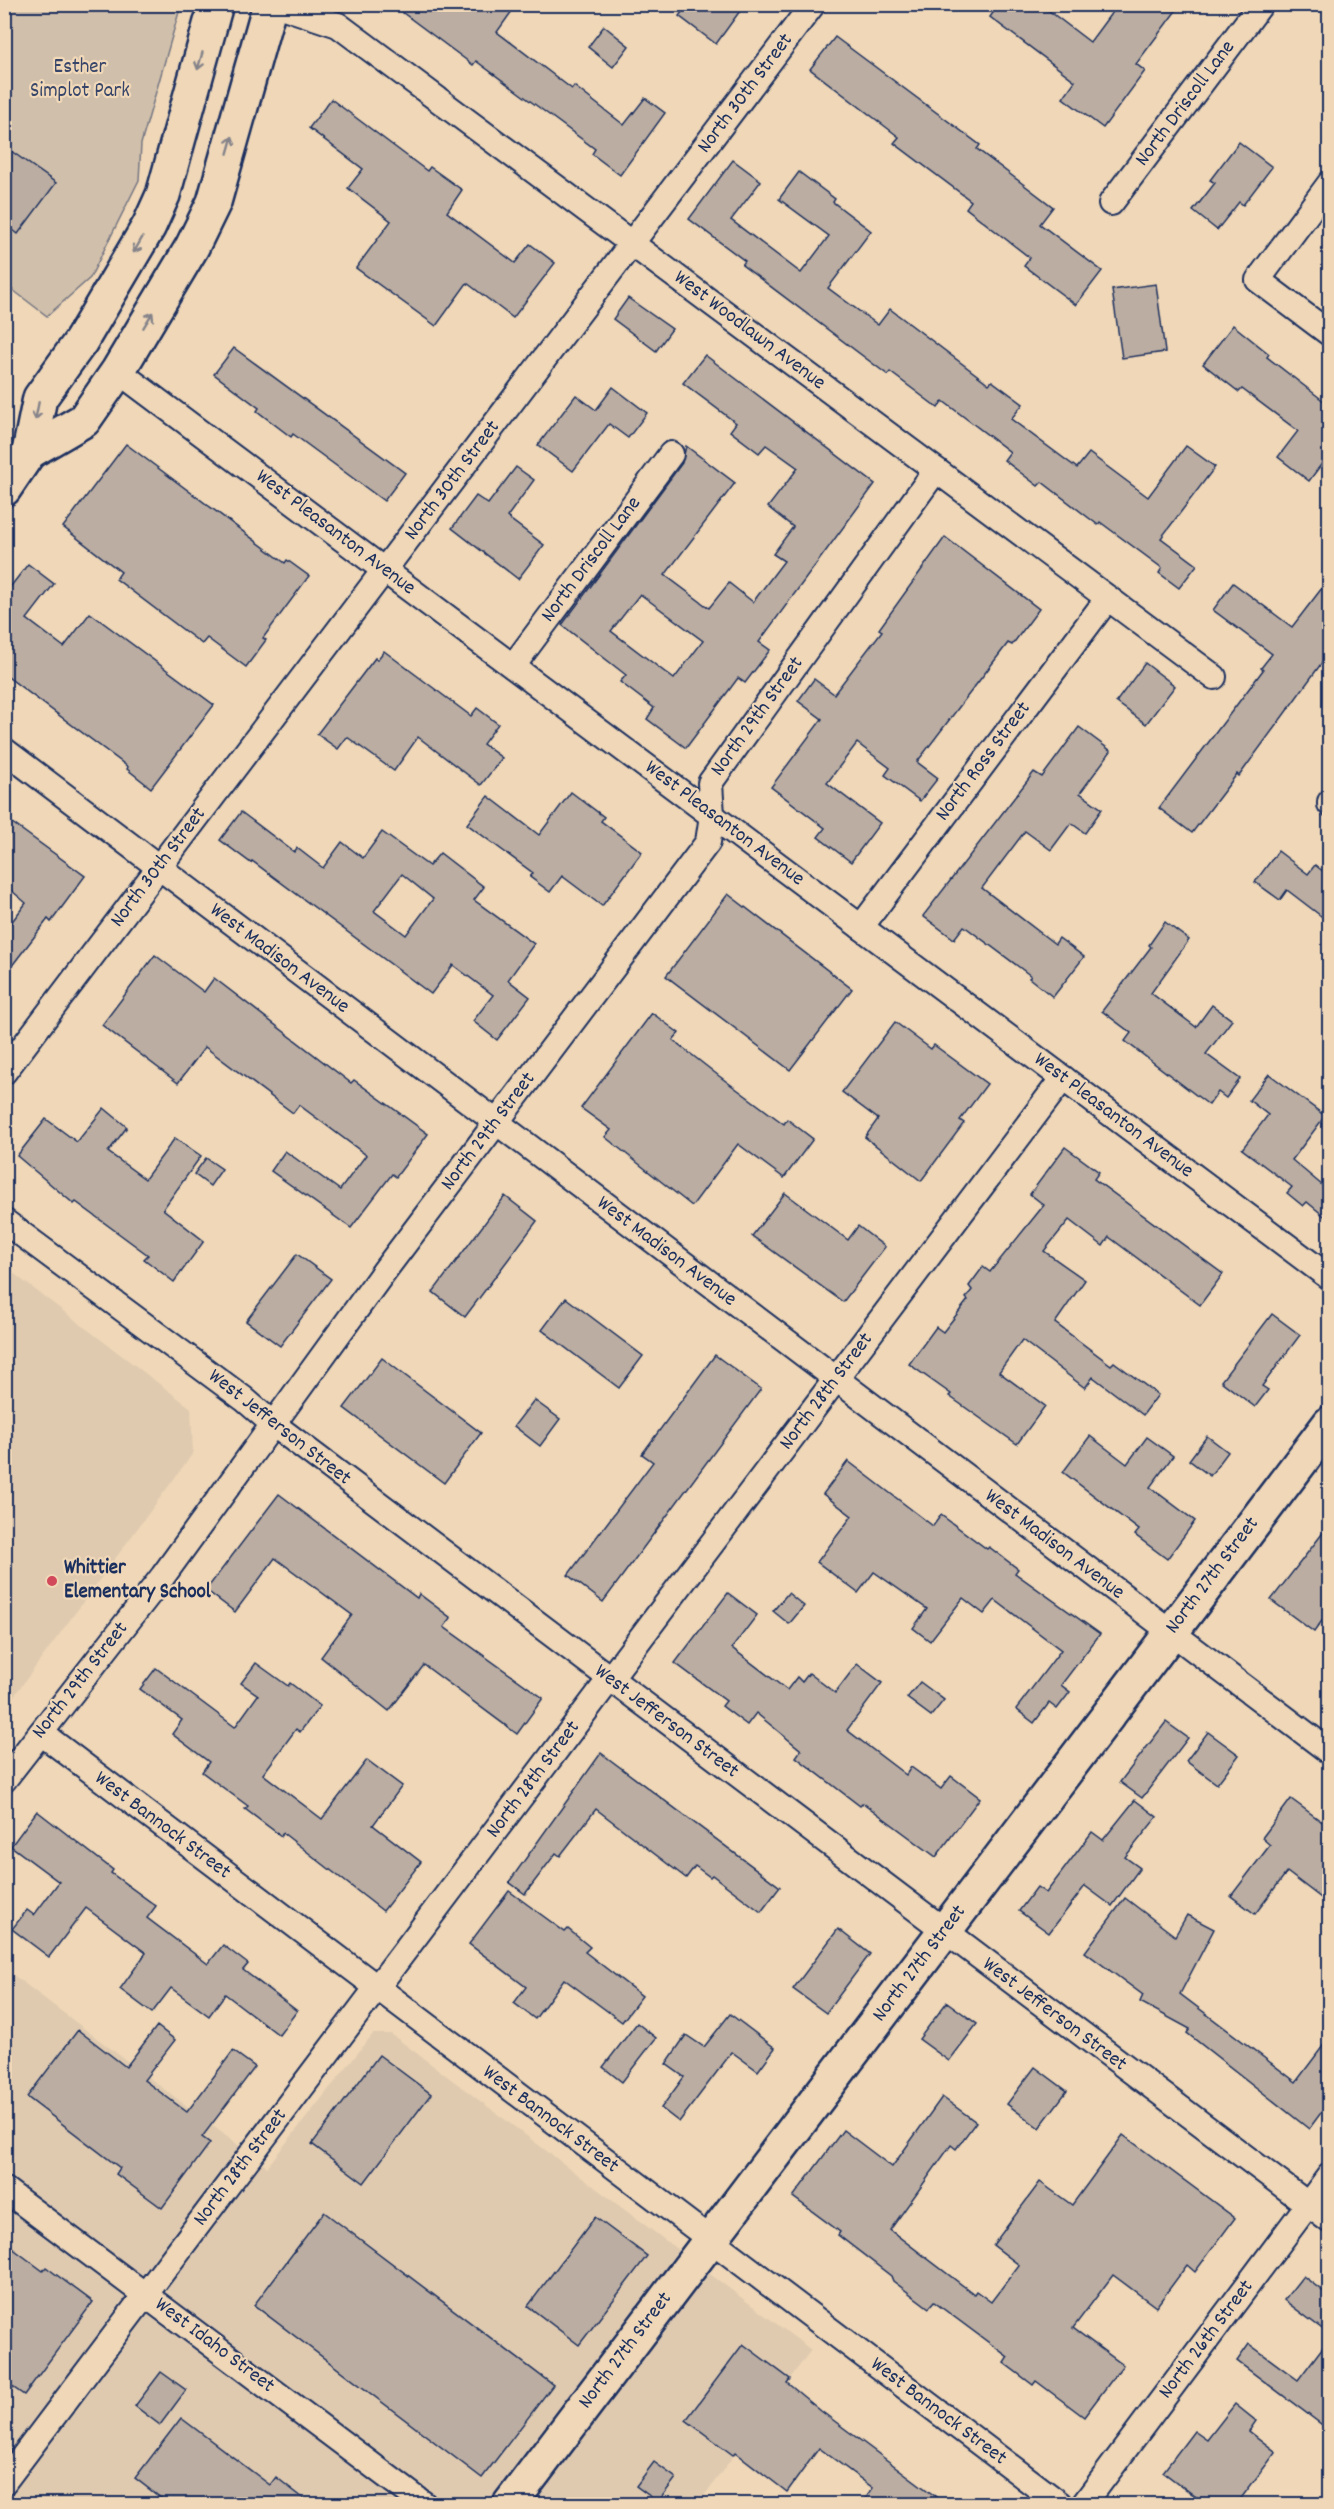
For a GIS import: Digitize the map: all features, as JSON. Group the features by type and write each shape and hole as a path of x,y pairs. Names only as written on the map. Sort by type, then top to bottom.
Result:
{"street":[{"path":"4,489 29,452 40,398 81,341 149,226 163,195 216,4"},
{"path":"29,452 84,420 118,370 192,247 214,202 270,4"},
{"name":"West Woodlawn Avenue","path":"275,4 338,25 1214,676"},
{"name":"North 30th Street","path":"4,1072 813,4"},
{"name":"North Driscoll Lane","path":"1111,203 1261,4"},
{"path":"1329,183 1258,280 1329,334"},
{"name":"West Pleasanton Avenue","path":"118,370 1329,1278"},
{"name":"North Driscoll Lane","path":"513,666 671,454"},
{"name":"North 29th Street","path":"4,1780 157,1584 495,1122 708,842 712,815 710,783 936,470"},
{"name":"North Ross Street","path":"861,927 1108,598"},
{"name":"West Madison Avenue","path":"4,750 1329,1752"},
{"name":"North 28th Street","path":"4,2482 1063,1078"},
{"name":"West Jefferson Street","path":"4,1221 244,1398 273,1424 1329,2221"},
{"name":"North 27th Street","path":"510,2505 1329,1423"},
{"name":"West Bannock Street","path":"41,1733 1060,2505"},
{"name":"North 26th Street","path":"1084,2505 1329,2175"},
{"name":"West Idaho Street","path":"4,2189 423,2505"}],"shaded area":[{"name":"Whittier Elementary School","path":"5,1267 191,1408 193,1453 5,1708"},
{"path":"4,1968 267,2167 373,2034 391,2034 811,2350 698,2504 5,2504"}],"green space":[{"name":"Esther Simplot Park","path":"4,5 181,5 141,144 139,180 90,278 47,316 5,284"}],"building":[{"path":"391,4 445,4 457,14 464,4 517,4 497,32 572,89 574,86 624,125 645,98 665,113 620,175 592,154 595,149 476,61 473,65"},
{"path":"688,4 745,4 716,44 679,16"},
{"path":"999,4 1040,4 1090,42 1118,4 1181,4 1136,64 1145,71 1103,128 1063,98 1075,81 990,17"},
{"path":"604,26 629,46 613,67 588,47"},
{"path":"835,37 980,145 977,149 1053,207 1040,224 1102,271 1076,305 1024,266 1030,258 966,208 971,201 894,143 899,137 810,69"},
{"path":"331,99 427,171 430,167 462,190 447,212 515,263 530,244 555,263 513,318 467,283 436,326 356,268 391,221 348,188 363,169 309,128"},
{"path":"1239,142 1272,167 1243,205 1239,202 1217,230 1193,211 1215,183 1210,180"},
{"path":"4,146 56,183 18,234 4,223"},
{"path":"733,160 761,181 731,220 801,273 829,236 779,199 799,172 835,199 833,202 871,231 828,288 878,325 890,309 989,384 992,381 1023,404 1011,419 1077,468 1089,453 1148,497 1186,446 1215,467 1161,538 1197,565 1179,588 1159,573 1162,568 1100,522 1098,525 1042,482 1038,486 1004,460 1010,452 943,401 938,408 890,372 888,375 742,265 745,261 689,219"},
{"path":"1156,284 1165,352 1122,358 1112,290"},
{"path":"628,298 672,329 656,351 613,319"},
{"path":"1233,325 1269,354 1267,357 1329,405 1329,454 1309,481 1278,457 1298,431 1242,389 1239,392 1203,364"},
{"path":"234,348 405,473 384,501 293,434 291,437 257,411 259,408 214,374"},
{"path":"705,355 875,484 759,642 770,650 745,683 738,678 686,748 647,719 654,708 620,682 626,675 562,625 682,463 686,446 735,483 665,575 709,608 729,583 753,602 784,561 773,554 793,527 768,507 798,468 766,445 759,453 730,431 736,423 683,383","holes":["640,594 703,641 674,679 611,631"]},
{"path":"613,387 647,413 628,438 609,424 573,471 538,445 576,395 596,410"},
{"path":"126,444 285,563 287,560 309,576 263,638 266,640 246,667 207,638 202,644 116,579 121,572 63,527"},
{"path":"516,467 534,480 507,517 544,545 518,579 452,528 476,496 488,504"},
{"path":"945,537 1039,609 1012,645 1008,643 917,762 938,778 920,801 885,775 890,768 857,743 827,783 880,823 851,862 818,837 825,828 771,787 822,719 798,701 814,679 834,694 882,631 879,629"},
{"path":"28,564 54,584 27,619 64,647 90,613 214,705 151,788 127,769 128,767 4,674 4,595"},
{"path":"1329,579 1329,653 1239,776 1237,774 1192,833 1159,808 1263,670 1261,668 1272,654 1213,610 1233,583 1292,627"},
{"path":"384,651 471,716 477,708 498,724 483,744 502,758 481,785 418,737 394,771 347,737 338,749 317,734 375,658 377,660"},
{"path":"1145,663 1175,686 1146,724 1116,702"},
{"path":"1079,727 1111,751 1080,793 1102,809 1085,833 1071,823 1051,850 1025,831 982,888 1055,944 1059,938 1084,957 1053,997 1029,978 1031,976 964,926 954,939 923,916 1034,772 1042,777"},
{"path":"571,792 604,817 601,821 642,852 602,906 562,876 550,892 530,877 533,873 467,824 488,796 539,835"},
{"path":"241,812 294,852 297,848 323,868 342,842 363,858 382,832 429,866 440,853 484,887 474,900 534,944 508,980 530,997 497,1040 473,1021 493,995 453,965 431,994 252,861 251,863 220,840","holes":["402,874 433,899 406,935 374,911"]},
{"path":"4,817 85,876 51,922 48,919 4,976 4,932 26,903 4,884"},
{"path":"1278,851 1308,874 1315,865 1329,876 1329,922 1287,890 1280,900 1255,882"},
{"path":"728,894 852,989 790,1070 666,976"},
{"path":"1165,922 1189,940 1151,993 1196,1027 1212,1005 1232,1020 1206,1054 1240,1079 1226,1098 1218,1092 1209,1105 1125,1041 1131,1033 1102,1011 1151,947 1149,945"},
{"path":"155,955 204,992 214,978 351,1083 354,1080 428,1134 396,1177 392,1174 351,1228 271,1171 285,1151 340,1190 366,1155 299,1105 293,1113 205,1047 178,1083 102,1025"},
{"path":"652,1013 679,1033 673,1040 719,1076 784,1124 787,1119 813,1139 784,1178 738,1144 692,1206 605,1137 611,1130 581,1108"},
{"path":"895,1022 931,1049 934,1045 987,1084 960,1120 964,1123 921,1181 865,1137 878,1119 842,1092"},
{"path":"1269,1074 1325,1116 1292,1160 1329,1191 1329,1220 1307,1202 1303,1206 1287,1193 1292,1187 1242,1149 1268,1115 1249,1100"},
{"path":"104,1108 127,1127 108,1152 145,1179 175,1138 201,1156 163,1209 204,1241 174,1282 144,1259 148,1255 76,1202 74,1204 17,1156 46,1119 77,1142"},
{"path":"1065,1147 1099,1172 1094,1179 1223,1274 1200,1305 1109,1237 1103,1246 1069,1220 1044,1251 1085,1280 1055,1323 1111,1365 1114,1362 1158,1395 1143,1415 1093,1377 1085,1388 1022,1340 999,1372 1045,1406 1017,1444 949,1396 951,1394 909,1364 936,1327 943,1332 968,1300 966,1298 972,1290 969,1286 983,1267 990,1272 1044,1205 1030,1194"},
{"path":"206,1158 222,1169 210,1186 194,1174"},
{"path":"785,1193 848,1240 858,1226 885,1247 843,1302 752,1236"},
{"path":"505,1196 537,1221 465,1317 433,1292"},
{"path":"297,1254 331,1279 280,1346 246,1321"},
{"path":"566,1298 643,1356 619,1388 542,1330"},
{"path":"1272,1314 1300,1335 1262,1386 1268,1390 1255,1407 1221,1381"},
{"path":"715,1355 761,1389 603,1602 568,1575 653,1462 642,1454"},
{"path":"382,1358 481,1433 444,1483 344,1408"},
{"path":"534,1400 560,1419 540,1446 514,1426"},
{"path":"1090,1436 1127,1464 1147,1437 1173,1456 1150,1487 1195,1521 1167,1559 1135,1535 1139,1530 1063,1472"},
{"path":"1207,1436 1228,1452 1210,1476 1189,1460"},
{"path":"848,1461 933,1526 941,1515 987,1549 989,1547 1018,1569 1015,1573 1100,1634 1061,1685 1070,1692 1057,1709 1049,1703 1034,1723 1016,1709 1061,1650 995,1600 984,1614 963,1598 930,1641 913,1628 927,1609 874,1572 858,1593 817,1562 852,1516 823,1494"},
{"path":"279,1494 417,1598 419,1594 451,1618 444,1627 543,1698 517,1734 424,1665 389,1711 321,1657 352,1615 275,1558 235,1612 206,1590"},
{"path":"1329,1525 1329,1611 1314,1632 1271,1600"},
{"path":"728,1593 757,1615 732,1648 787,1690 797,1677 802,1682 809,1673 835,1693 857,1664 882,1683 847,1730 906,1775 911,1767 941,1789 951,1776 980,1798 936,1857 863,1803 860,1806 796,1757 801,1750 756,1713 747,1725 722,1706 726,1701 675,1663"},
{"path":"788,1593 804,1606 789,1624 773,1611"},
{"path":"256,1663 288,1686 290,1683 320,1706 300,1732 296,1729 263,1774 322,1819 367,1760 402,1786 373,1825 421,1862 383,1911 283,1833 281,1836 245,1809 248,1806 202,1772 209,1762 172,1734 182,1720 140,1689 156,1668 235,1727 258,1695 241,1683"},
{"path":"920,1682 944,1700 931,1716 907,1698"},
{"path":"1166,1722 1188,1738 1142,1798 1120,1782"},
{"path":"1208,1732 1239,1755 1217,1784 1186,1761"},
{"path":"601,1753 780,1887 761,1912 712,1875 710,1877 695,1866 686,1878 596,1809 560,1856 556,1853 525,1894 509,1882"},
{"path":"1291,1799 1329,1827 1329,1904 1287,1872 1255,1914 1231,1896 1270,1845 1262,1838"},
{"path":"1135,1800 1157,1817 1125,1857 1140,1868 1112,1906 1085,1886 1049,1933 1019,1911 1037,1887 1046,1893 1092,1832 1103,1840"},
{"path":"37,1811 113,1870 111,1873 156,1906 147,1918 208,1964 223,1945 248,1964 243,1970 297,2011 279,2035 225,1994 209,2016 171,1988 152,2013 120,1989 146,1953 86,1908 49,1957 12,1929 27,1910 34,1915 59,1882 11,1846"},
{"path":"509,1891 565,1932 568,1929 590,1947 585,1952 642,1996 622,2022 564,1979 535,2019 514,2003 526,1987 469,1944"},
{"path":"1125,1898 1175,1936 1187,1915 1214,1929 1180,1994 1296,2082 1329,2038 1329,2102 1309,2129 1187,2033 1190,2029 1140,2002 1143,1995 1085,1952"},
{"path":"838,1929 870,1954 826,2013 793,1989"},
{"path":"947,2002 977,2024 949,2061 919,2039"},
{"path":"730,2014 775,2048 758,2071 732,2052 679,2122 661,2108 684,2077 666,2064 686,2035 704,2047"},
{"path":"637,2023 656,2038 622,2082 603,2067"},
{"path":"157,2026 175,2040 144,2080 187,2112 233,2051 255,2067 202,2137 210,2143 162,2208 116,2174 120,2168 27,2097 78,2030 126,2067"},
{"path":"379,2055 431,2094 364,2183 312,2144"},
{"path":"1035,2067 1067,2091 1039,2128 1007,2104"},
{"path":"942,2097 976,2122 956,2149 951,2145 890,2230 974,2294 976,2291 991,2302 1019,2265 993,2245 1040,2182 1072,2205 1123,2135 1235,2218 1195,2272 1187,2265 1156,2307 1113,2275 1073,2328 1123,2365 1084,2417 1036,2381 1033,2385 1004,2363 1008,2357 934,2302 929,2308 893,2281 891,2276 838,2235 840,2232 793,2197 843,2130 892,2167"},
{"path":"324,2212 553,2385 482,2478 254,2305"},
{"path":"595,2217 647,2256 579,2345 528,2306"},
{"path":"4,2242 43,2271 46,2267 93,2302 24,2395 4,2381"},
{"path":"1303,2276 1329,2296 1329,2334 1284,2300"},
{"path":"1329,2339 1329,2430 1237,2361 1249,2344 1298,2380"},
{"path":"743,2344 790,2379 787,2383 821,2411 947,2505 861,2505 873,2488 819,2448 787,2492 735,2452 733,2455 686,2420"},
{"path":"161,2372 186,2390 160,2425 135,2406"},
{"path":"1235,2404 1256,2421 1249,2431 1276,2452 1236,2505 1207,2505 1163,2472 1194,2431 1207,2440"},
{"path":"181,2418 270,2485 276,2477 312,2505 170,2505 135,2478"},
{"path":"654,2462 676,2478 658,2502 636,2486"}],"place":[{"name":"Whittier Elementary School","path":"52,1581"}]}
